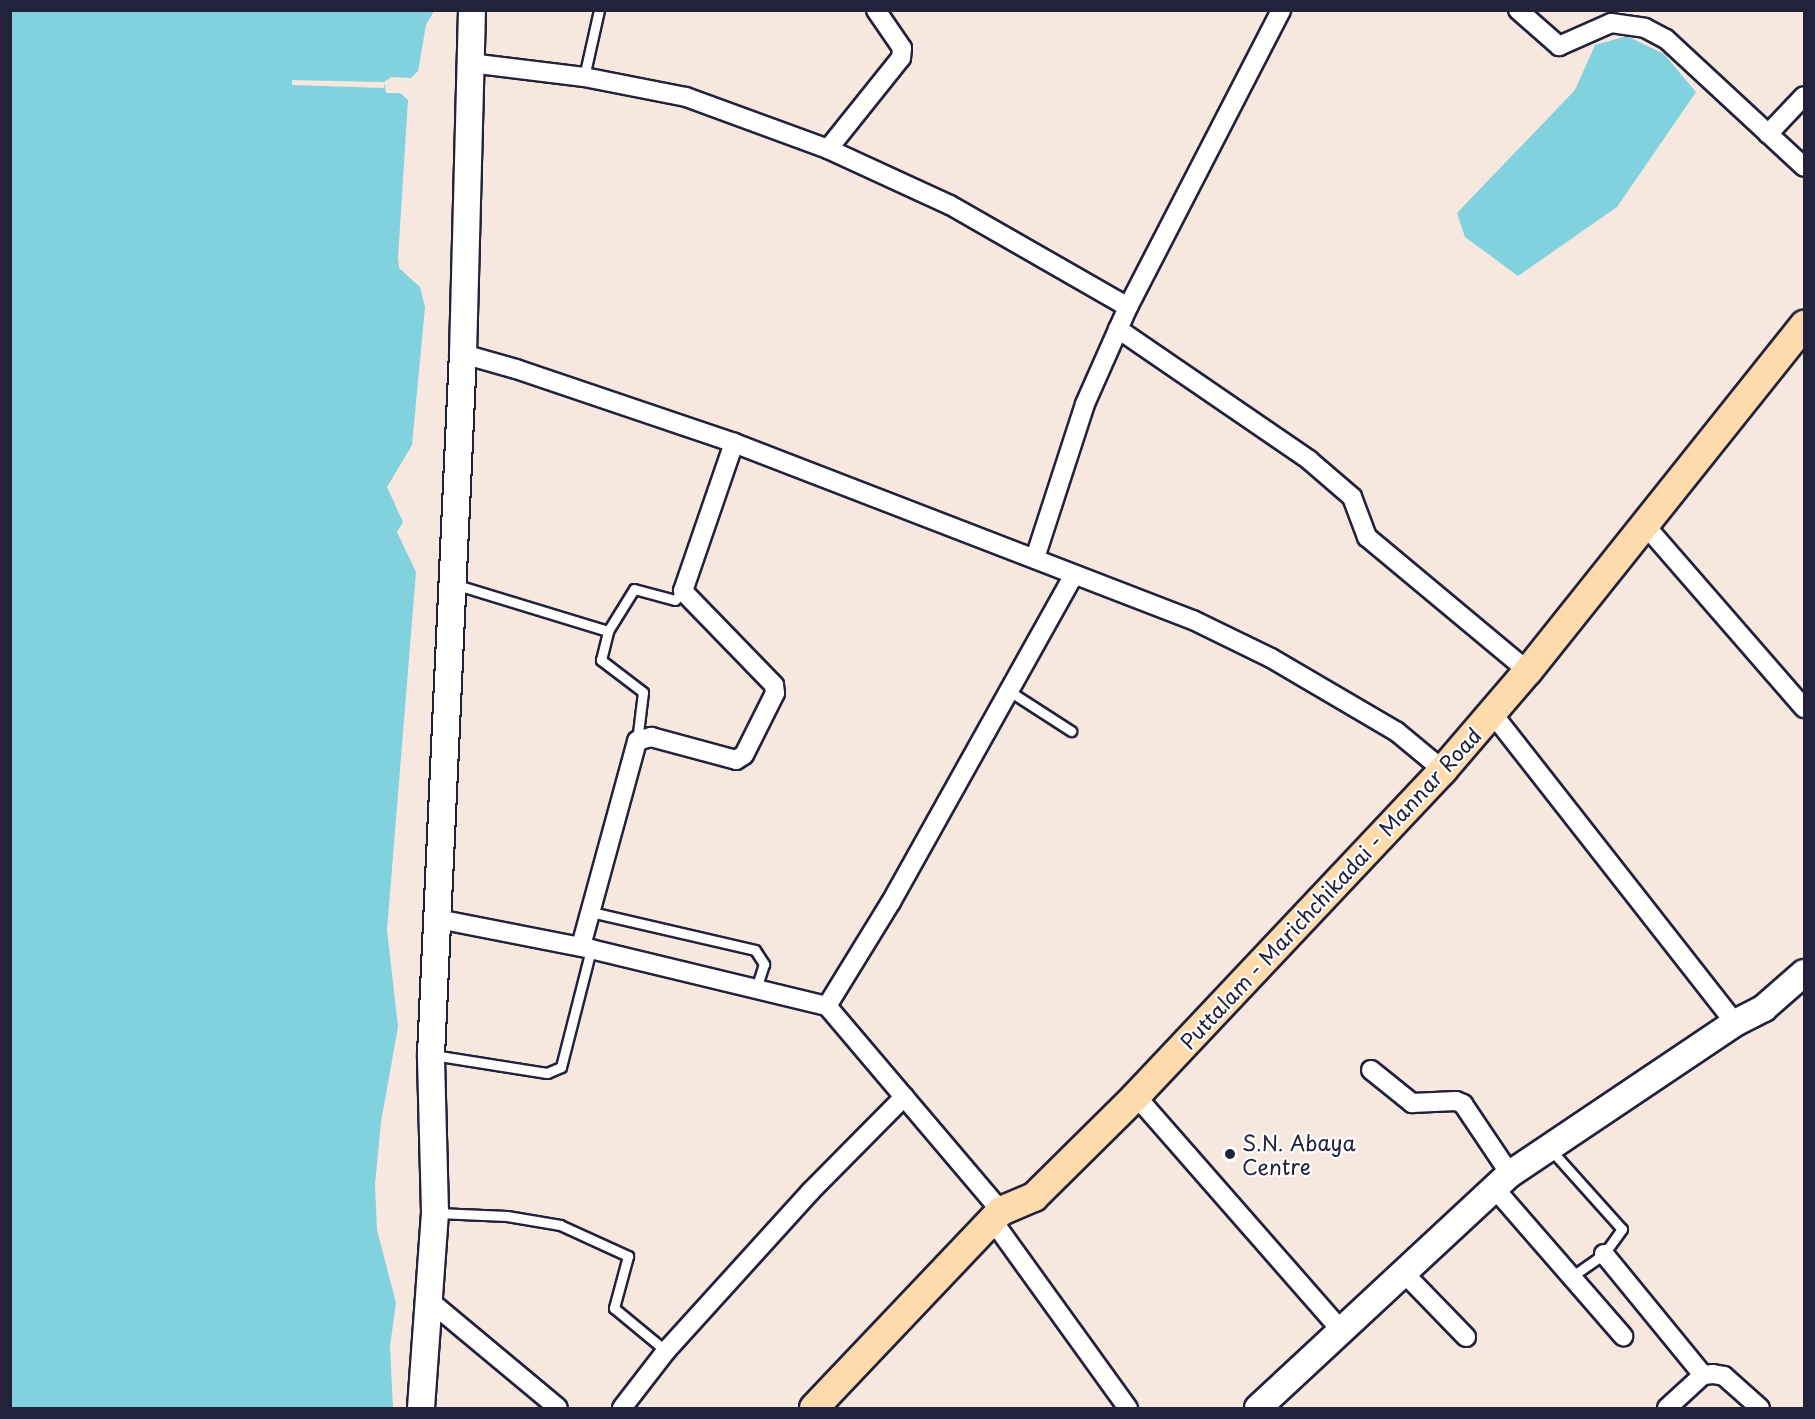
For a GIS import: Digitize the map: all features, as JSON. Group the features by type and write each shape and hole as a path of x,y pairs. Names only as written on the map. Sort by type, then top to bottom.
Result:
{"main road":[{"name":"Puttalam - Marichchikadai - Mannar Road","path":"814,1408 997,1216 1034,1197 1136,1096 1443,770 1528,671 1804,325"}],"street":[{"path":"421,1408 431,1302 435,1212 431,1055 463,354 472,10"},
{"path":"828,149 901,58 902,48 876,10"},
{"path":"1035,558 1085,404 1118,329 1281,10"},
{"path":"1518,10 1559,46 1611,24 1645,28 1666,39 1804,167"},
{"path":"470,63 584,77 686,97 828,149 950,205 1128,307"},
{"path":"1768,134 1804,96"},
{"path":"1118,329 1309,460 1352,497 1367,537 1528,671"},
{"path":"463,354 516,369 734,443 1035,558 1073,576 1193,620 1271,658 1397,732 1443,770"},
{"path":"586,947 591,912 637,741 651,737 736,760 744,755 775,693 774,685 683,591 734,443"},
{"path":"1644,524 1804,708"},
{"path":"827,1006 891,902 1073,576"},
{"path":"1492,713 1735,1023"},
{"path":"438,919 586,947 827,1006 904,1097 997,1216 1128,1408"},
{"path":"1262,1408 1402,1271 1503,1182 1735,1023 1764,1008 1804,973"},
{"path":"1371,1070 1405,1101 1423,1105 1456,1101 1463,1104 1503,1182 1571,1277 1623,1336"},
{"path":"1136,1096 1341,1330"},
{"path":"622,1408 666,1351 810,1192 904,1097"},
{"path":"1604,1254 1703,1375"},
{"path":"1402,1271 1466,1337"},
{"path":"431,1302 558,1408"},
{"path":"1667,1408 1703,1375 1724,1376 1760,1408"}],"lane":[{"path":"584,77 599,10"},
{"path":"452,583 608,631"},
{"path":"637,741 643,692 601,660 608,631 634,589 675,600 683,591"},
{"path":"1009,691 1071,731"},
{"path":"591,912 755,950 764,964 756,988"},
{"path":"431,1055 547,1073 561,1067 586,947"},
{"path":"1551,1150 1622,1229 1604,1254 1571,1277"},
{"path":"435,1212 507,1216 560,1225 628,1256 614,1308 666,1351"}],"water":[{"path":"10,11 434,11 426,25 418,71 411,78 391,77 384,82 386,93 400,93 408,100 398,258 399,268 420,287 425,307 412,445 387,487 403,522 397,532 416,572 387,930 398,1027 381,1122 375,1185 377,1230 396,1303 390,1346 393,1408 11,1408"},
{"path":"1627,36 1664,54 1696,92 1617,207 1518,276 1465,237 1457,213 1575,90 1595,45"}],"pier":[{"path":"292,80 384,82 384,88 292,85"}],"place":[{"name":"S.N. Abaya Centre","path":"1230,1154"}]}
